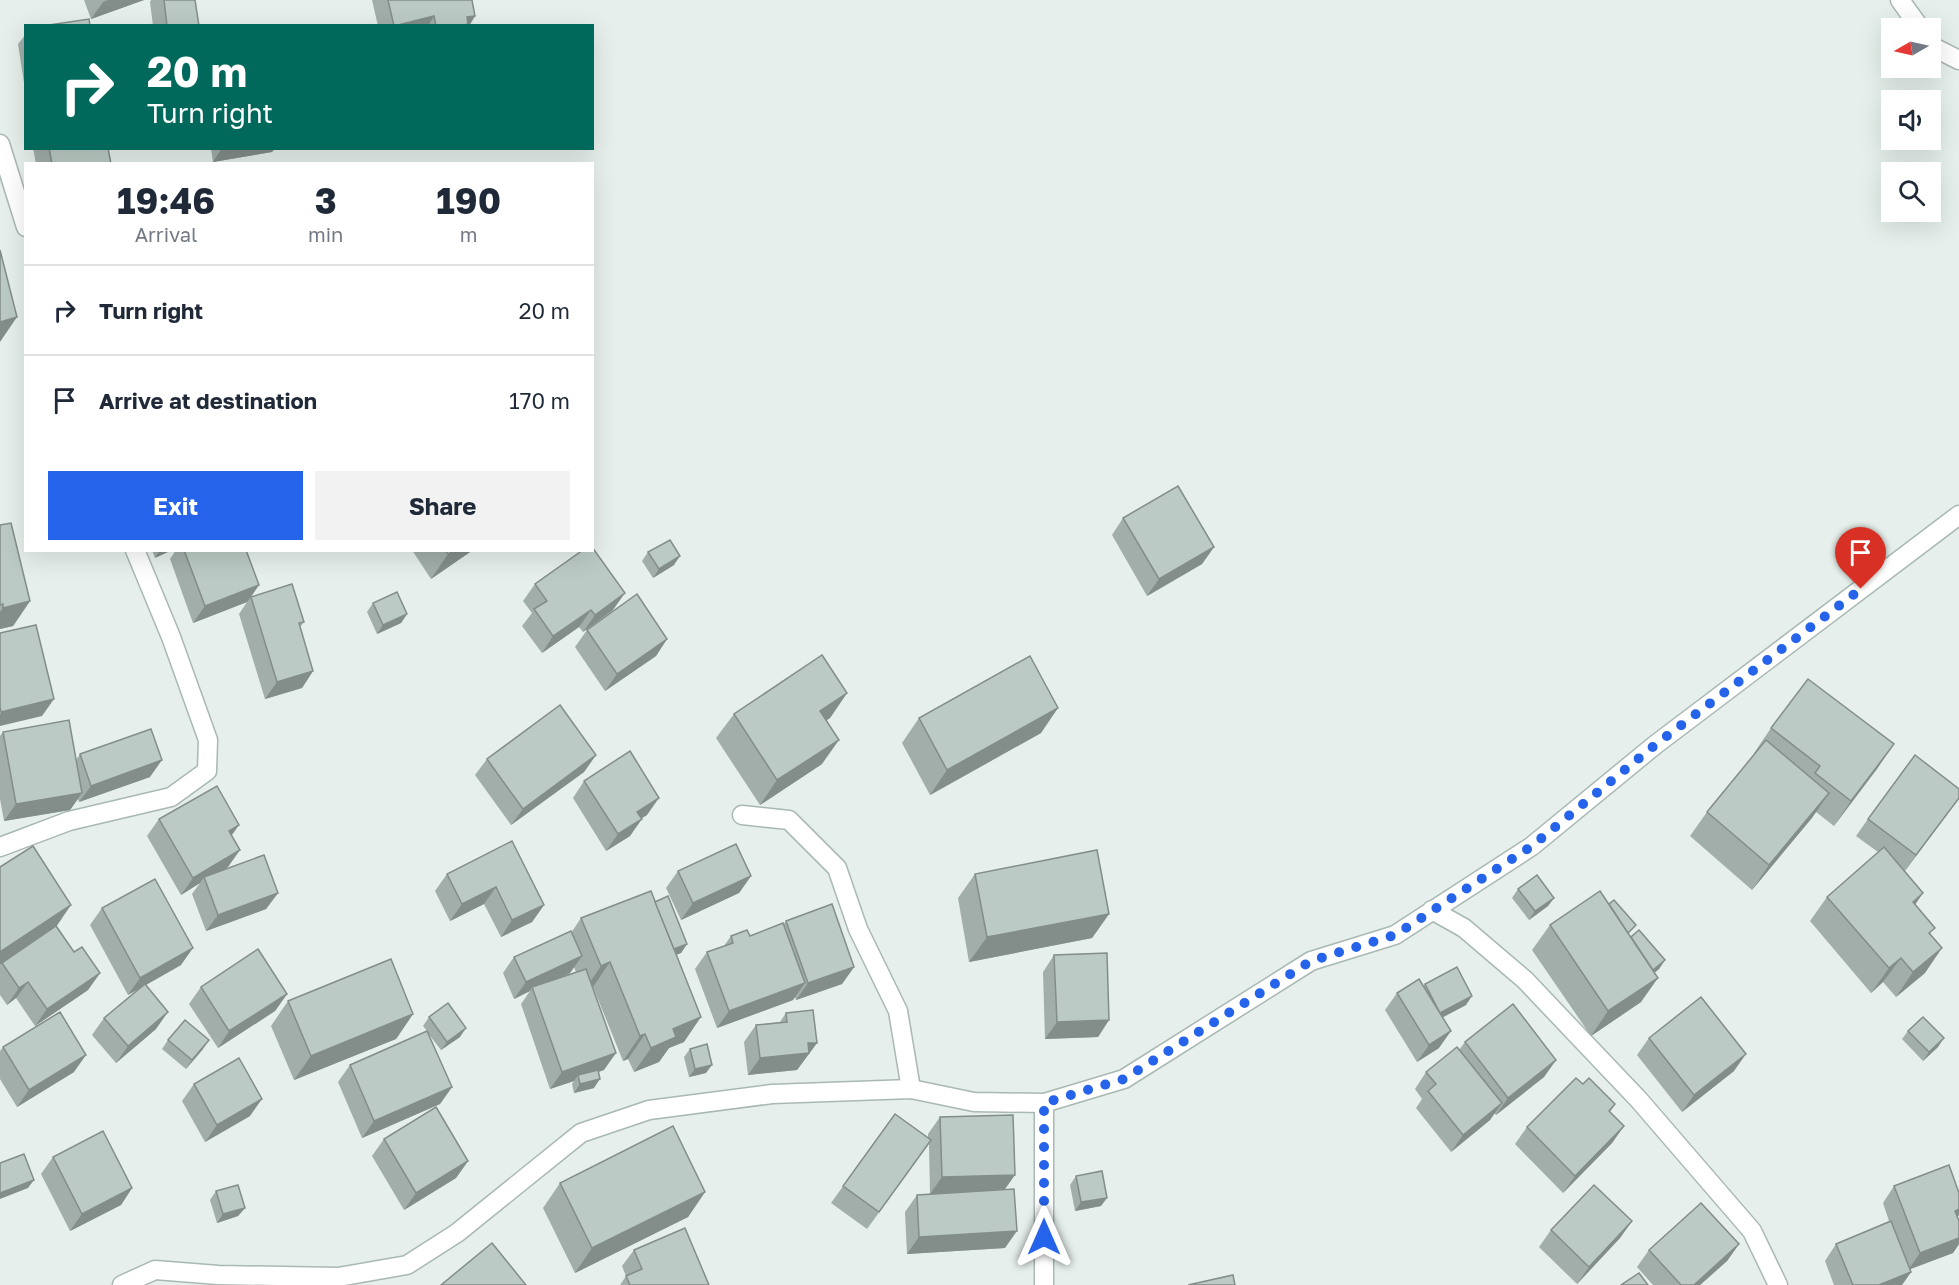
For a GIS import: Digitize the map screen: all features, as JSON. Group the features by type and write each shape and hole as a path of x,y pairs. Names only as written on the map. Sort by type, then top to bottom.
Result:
{"street":[{"path":"1900,0 1913,18"},
{"path":"1941,51 1959,60"},
{"path":"0,144 24,221"},
{"path":"123,1285 155,1270 218,1275 338,1277 407,1265 457,1233 581,1133 649,1110 772,1094 911,1089 974,1102 1044,1103 1124,1079 1311,961 1395,935 1532,846 1655,745 1959,514"},
{"path":"0,847 69,821 171,797 207,771 208,740 171,637 136,552"},
{"path":"742,815 789,820 837,868 858,929 898,1011 911,1089"},
{"path":"1432,910 1464,928 1525,980 1639,1100 1752,1231 1778,1285"},
{"path":"1044,1103 1044,1285"}],"building":[{"path":"164,0 195,0 199,24 167,24"},
{"path":"388,0 472,0 475,16 467,17 468,24 436,24 434,16 394,24"},
{"path":"89,19 90,24 55,24"},
{"path":"49,150 108,150 111,162 52,162"},
{"path":"0,250 17,317 0,322"},
{"path":"1178,486 1214,547 1159,579 1123,518"},
{"path":"11,523 30,601 3,608 3,604 0,605 0,525"},
{"path":"670,540 680,556 659,569 648,552"},
{"path":"594,550 625,593 595,615 591,610 553,636 534,609 547,601 535,584 580,552 594,552"},
{"path":"185,552 247,552 259,585 205,606"},
{"path":"292,584 304,622 299,623 313,671 277,682 251,597"},
{"path":"397,592 407,614 383,625 373,603"},
{"path":"637,594 667,639 617,674 587,630"},
{"path":"36,625 54,699 1,712 0,633"},
{"path":"822,655 847,693 820,711 839,740 777,780 734,714"},
{"path":"1030,656 1058,708 947,770 919,718"},
{"path":"1808,679 1894,744 1851,801 1815,773 1820,766 1771,728"},
{"path":"560,705 596,755 523,809 487,759"},
{"path":"69,720 82,793 16,804 3,732"},
{"path":"151,729 162,760 91,786 80,754"},
{"path":"1766,740 1829,793 1769,865 1707,812"},
{"path":"630,751 659,798 637,812 642,819 618,834 584,781"},
{"path":"1915,755 1959,789 1959,798 1916,855 1868,819"},
{"path":"217,786 239,825 229,831 240,850 193,878 159,819"},
{"path":"512,841 544,905 512,920 496,887 462,904 447,874"},
{"path":"736,844 751,876 693,903 678,871"},
{"path":"33,846 71,905 0,952 0,867"},
{"path":"1884,847 1923,893 1913,902 1935,928 1929,933 1942,948 1913,972 1901,958 1889,968 1827,897"},
{"path":"1097,850 1109,914 987,937 975,874"},
{"path":"264,855 278,893 218,915 204,877"},
{"path":"1537,875 1554,898 1535,911 1518,889"},
{"path":"155,879 193,948 140,978 102,908"},
{"path":"651,891 701,1017 673,1029 676,1037 651,1048 645,1034 640,1036 610,962 601,966 581,918"},
{"path":"1600,891 1658,978 1608,1011 1550,925"},
{"path":"668,896 687,944 674,949 655,902"},
{"path":"1614,900 1636,925 1628,933 1609,904"},
{"path":"832,904 854,967 808,983 786,921"},
{"path":"783,923 805,983 729,1011 707,952 733,943 731,936 747,930 750,936"},
{"path":"56,926 74,952 82,947 100,973 47,1009 28,982 19,988 2,963"},
{"path":"1639,930 1665,960 1653,970 1631,937"},
{"path":"571,931 582,956 526,982 514,957"},
{"path":"258,949 287,994 229,1031 201,987"},
{"path":"1107,953 1109,1020 1057,1022 1054,955"},
{"path":"391,959 413,1014 311,1056 288,1001"},
{"path":"1457,967 1472,996 1440,1013 1425,984"},
{"path":"586,969 616,1053 562,1072 532,987"},
{"path":"1419,979 1451,1031 1429,1045 1397,993"},
{"path":"145,984 168,1012 128,1046 104,1018"},
{"path":"1701,997 1746,1054 1694,1095 1649,1038"},
{"path":"448,1003 466,1028 447,1042 429,1017"},
{"path":"1513,1004 1556,1060 1508,1098 1465,1042"},
{"path":"813,1010 817,1043 808,1043 809,1053 760,1058 756,1025 787,1022 786,1013"},
{"path":"60,1012 86,1055 29,1090 3,1047"},
{"path":"1923,1017 1944,1038 1929,1052 1908,1031"},
{"path":"185,1020 209,1040 192,1060 168,1040"},
{"path":"427,1031 452,1087 374,1121 350,1065"},
{"path":"707,1044 712,1065 695,1069 690,1049"},
{"path":"1457,1047 1502,1103 1463,1135 1428,1091 1436,1084 1426,1072"},
{"path":"239,1058 262,1099 217,1125 194,1084"},
{"path":"598,1070 600,1079 580,1084 578,1075"},
{"path":"1576,1078 1583,1084 1589,1078 1615,1104 1609,1111 1624,1126 1575,1176 1527,1127"},
{"path":"436,1107 468,1161 416,1193 384,1139"},
{"path":"895,1114 931,1140 879,1212 843,1186"},
{"path":"1013,1115 1015,1175 942,1177 940,1117"},
{"path":"673,1126 705,1192 592,1248 560,1183"},
{"path":"103,1131 132,1188 82,1214 53,1157"},
{"path":"24,1154 34,1180 0,1193 0,1163"},
{"path":"1949,1165 1959,1193 1959,1209 1955,1211 1959,1221 1959,1238 1920,1253 1894,1186"},
{"path":"1102,1171 1107,1198 1081,1202 1076,1176"},
{"path":"238,1185 245,1208 223,1214 216,1191"},
{"path":"1594,1185 1632,1221 1589,1267 1551,1230"},
{"path":"1014,1189 1017,1231 919,1237 917,1195"},
{"path":"1701,1203 1739,1244 1694,1285 1681,1285 1649,1250"},
{"path":"1891,1221 1911,1272 1879,1285 1853,1285 1836,1244"},
{"path":"685,1228 709,1285 630,1285 626,1276 642,1269 634,1250"},
{"path":"492,1243 526,1285 441,1285"},
{"path":"1639,1273 1648,1285 1621,1285"},
{"path":"1233,1275 1235,1285 1188,1285"}],"route":[{"path":"1044,1237 1044,1103 1124,1079 1311,961 1395,935 1532,846 1655,745 1861,589"}]}
